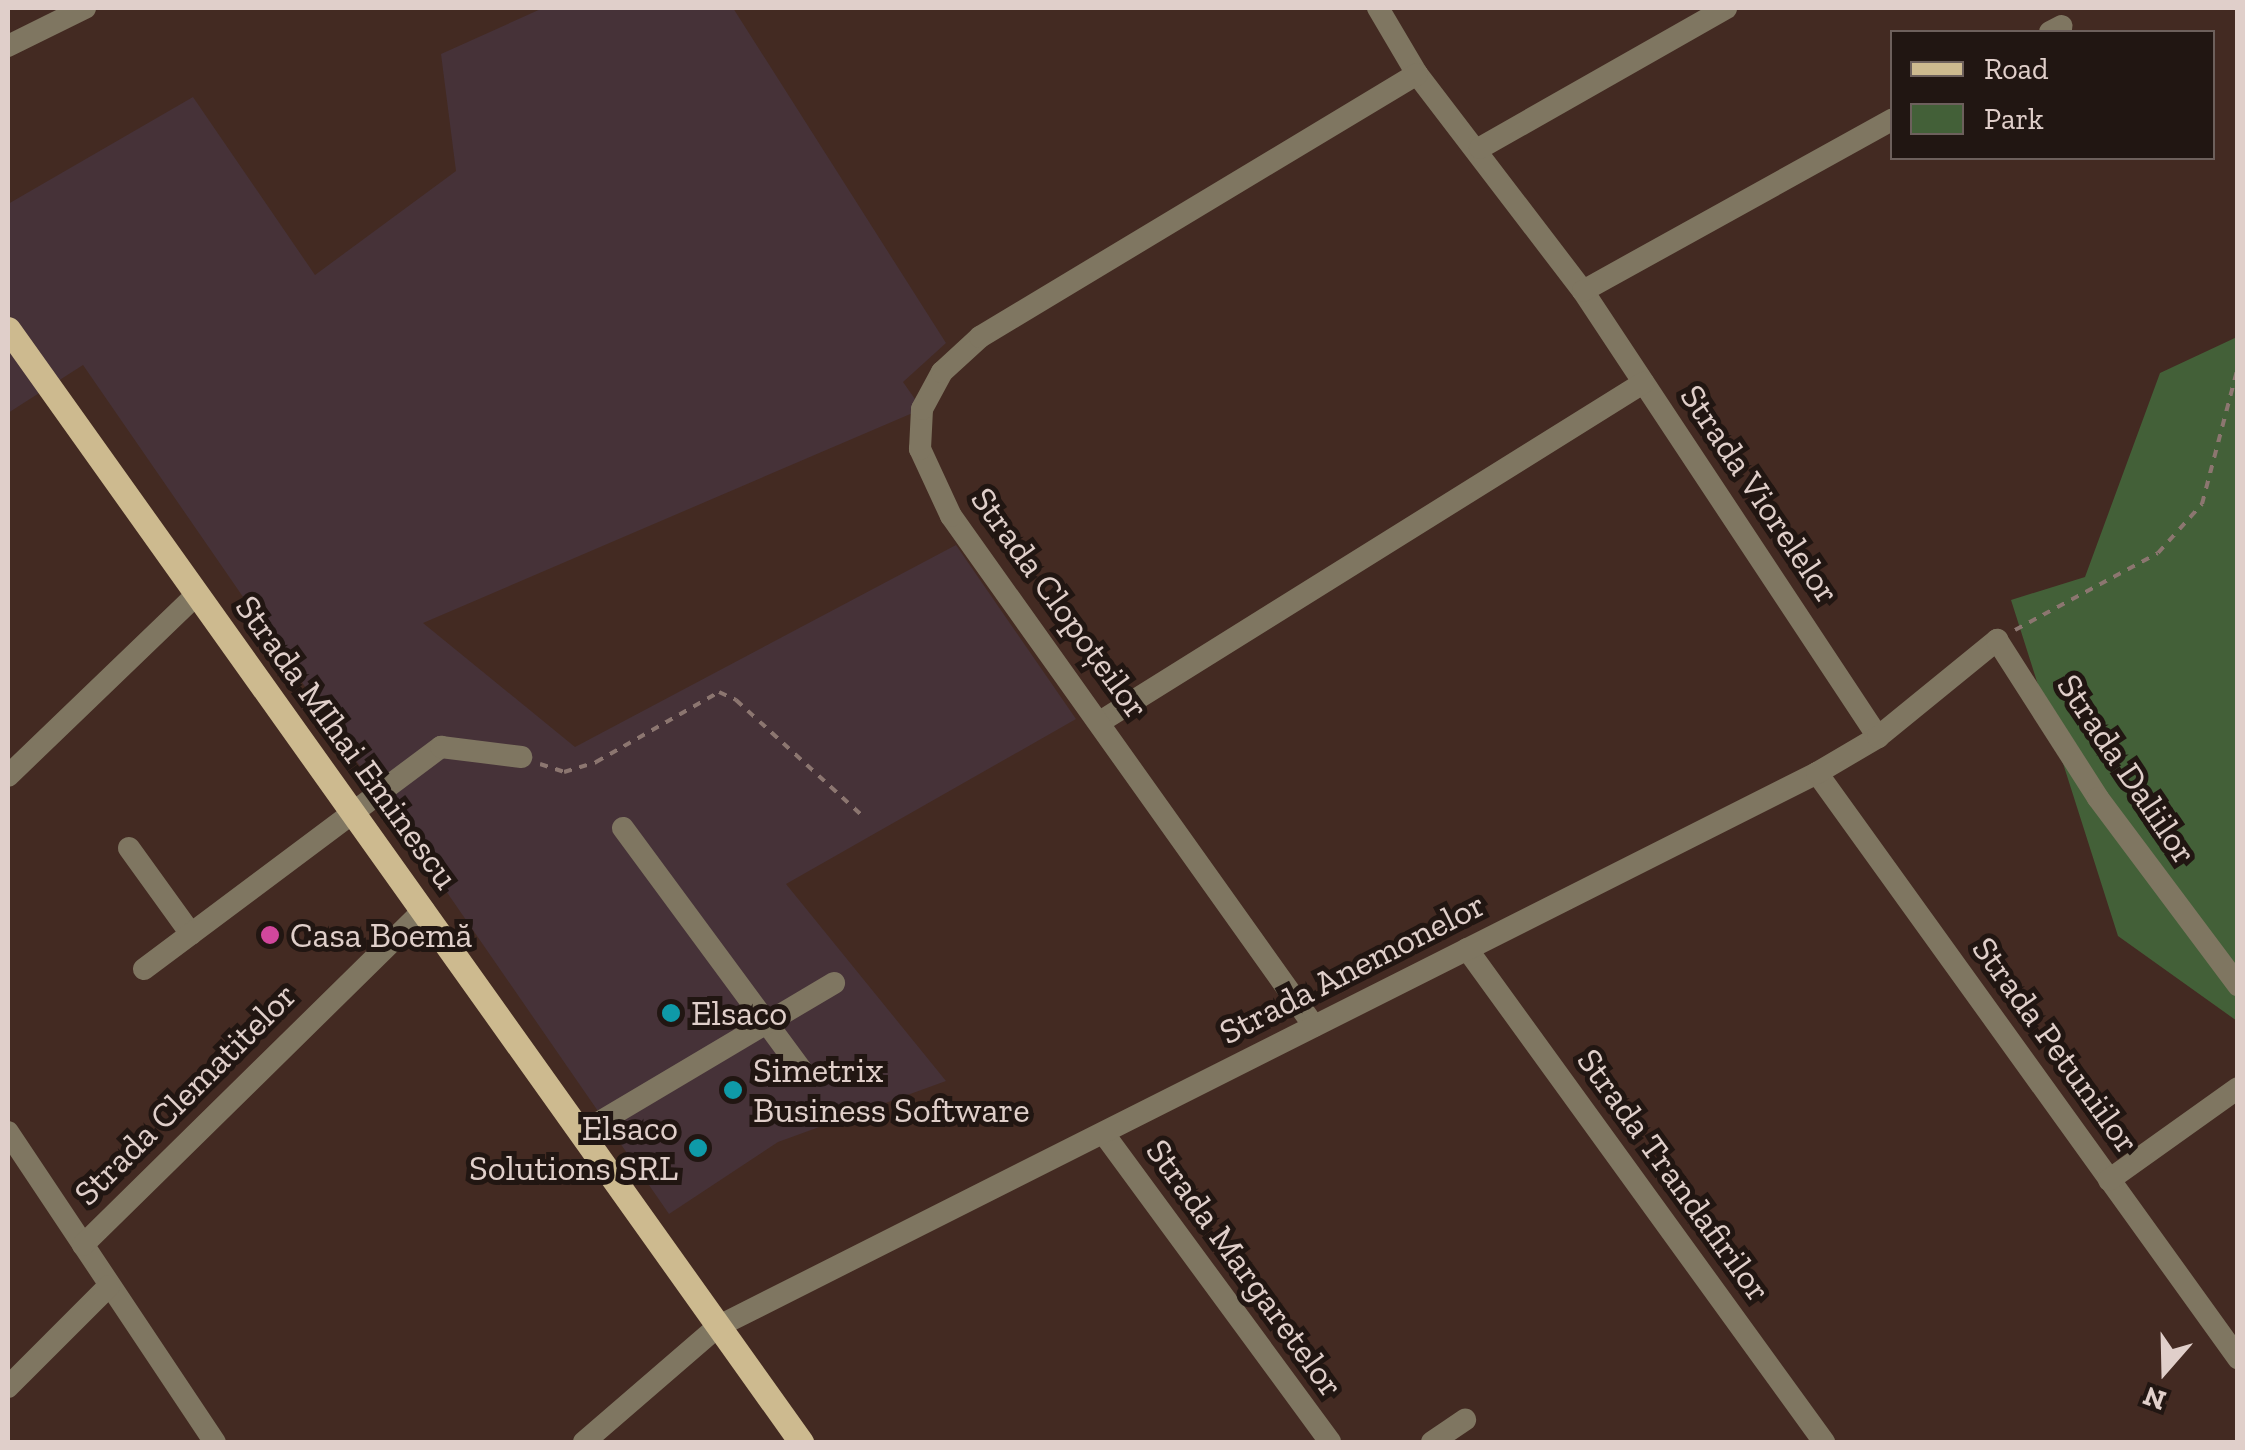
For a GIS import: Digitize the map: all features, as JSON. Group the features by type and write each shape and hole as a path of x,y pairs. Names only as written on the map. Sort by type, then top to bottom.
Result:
{"main road":[{"name":"Strada MIhai Eminescu","path":"8,329 356,812 800,1442"}],"street":[{"path":"8,46 85,8"},
{"path":"1480,148 1726,8"},
{"name":"Strada Viorelelor","path":"1382,9 1417,74 1480,148 1584,291 1642,383 1766,558 1878,737"},
{"name":"Strada Clopoțeilor","path":"1314,1026 1103,720 951,516 920,449 922,409 942,372 980,337 1417,74"},
{"path":"1584,291 1890,121"},
{"path":"1103,720 1642,383"},
{"path":"8,776 197,594"},
{"name":"Strada Anemonelor","path":"584,1442 718,1327 1817,773 1878,737 1998,640"},
{"name":"Strada Daliilor","path":"1998,640 2098,798 2238,985"},
{"path":"144,969 441,747 521,757"},
{"name":"Strada Petuniilor","path":"1817,773 2238,1358"},
{"path":"624,828 805,1074"},
{"path":"129,848 191,934"},
{"name":"Strada Clematitelor","path":"83,1246 424,910"},
{"name":"Strada Trandafirilor","path":"1467,949 1824,1442"},
{"path":"583,1132 766,1018 834,983"},
{"path":"2109,1180 2238,1088"},
{"name":"Strada Clematitelor","path":"8,1132 215,1442"},
{"name":"Strada Margaretelor","path":"1104,1134 1330,1442"},
{"path":"8,1388 110,1286"},
{"path":"1432,1442 1465,1420"}],"path":[{"path":"1998,640 2158,554 2202,504 2238,367"},
{"path":"521,757 564,772 596,762 719,692 736,700 865,818"}],"shaded area":[{"path":"543,8 733,8 946,343 903,382 922,409 423,623 575,747 956,545 1076,719 786,884 946,1081 778,1142 669,1214 83,365 8,413 8,204 193,97 315,275 456,171 441,54"}],"green space":[{"path":"2237,337 2237,1021 2118,936 2011,600 2085,577 2160,373"}],"place":[{"name":"Casa Boemă","path":"270,935"},
{"name":"Elsaco","path":"671,1013"},
{"name":"Simetrix Business Software","path":"733,1090"},
{"name":"Elsaco Solutions SRL","path":"698,1148"}]}
